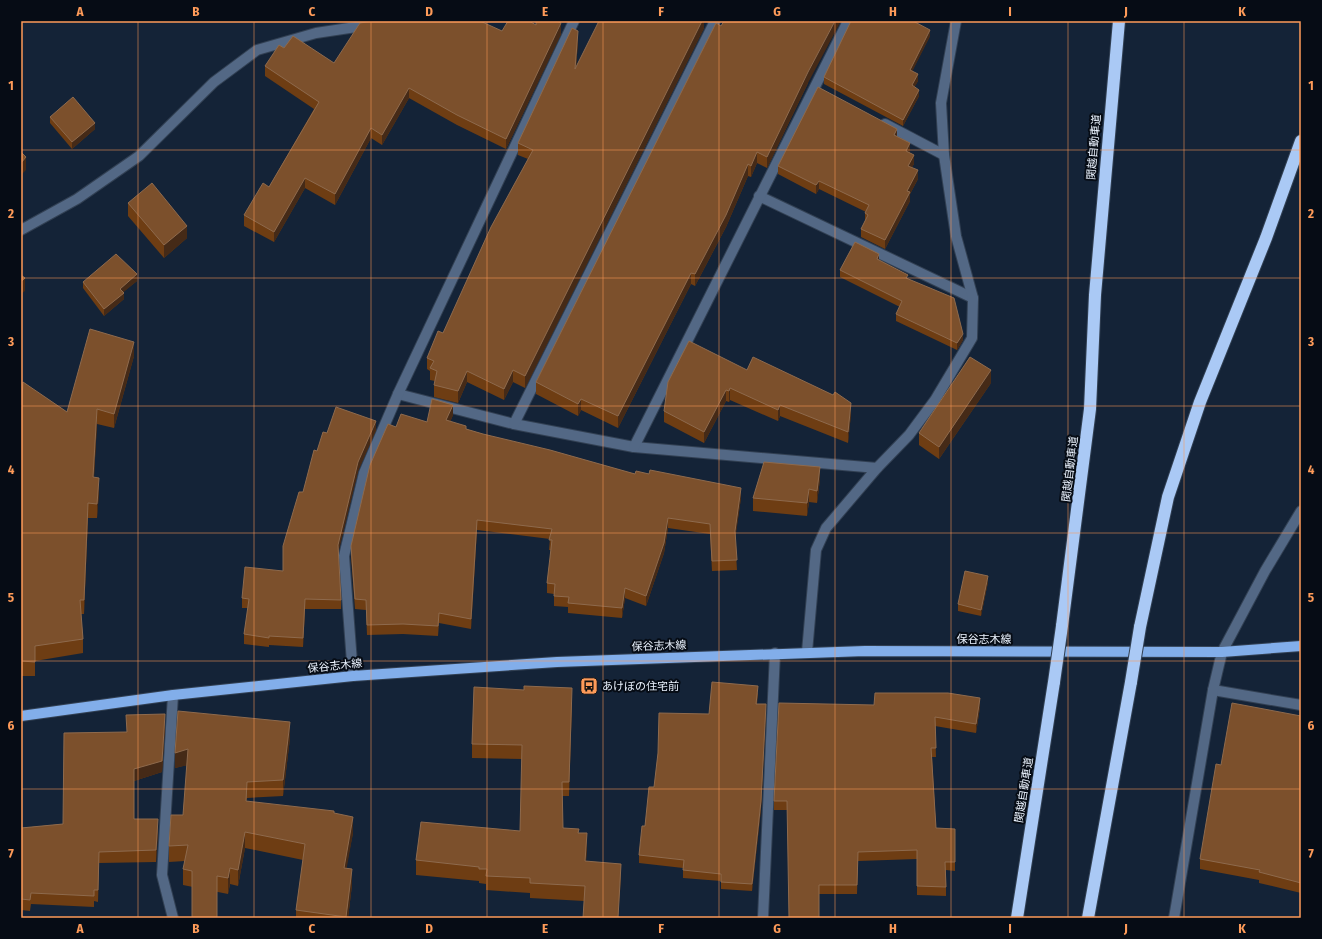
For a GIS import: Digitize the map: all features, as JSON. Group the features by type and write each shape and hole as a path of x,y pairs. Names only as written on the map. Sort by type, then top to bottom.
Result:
{"highway":[{"name":"関越自動車道","path":"1017,918 1054,682 1090,409 1095,295 1119,21"},
{"path":"1088,918 1140,627 1168,497 1200,402 1266,238 1301,140"}],"main road":[{"name":"保谷志木線","path":"21,716 173,696 353,676 558,662 807,652 1222,652 1301,646"}],"street":[{"path":"21,230 76,199 139,156 214,82 257,50 316,33 396,21"},
{"path":"353,676 344,556 364,473 398,394 574,21"},
{"path":"514,424 715,21"},
{"path":"634,446 759,196 817,88 848,21"},
{"path":"807,652 816,550 826,528 876,468 909,435 935,400 972,338 973,298 956,236 944,155 941,103 955,21"},
{"path":"876,119 944,155"},
{"path":"759,196 973,298"},
{"path":"398,394 514,424 634,446 876,468"},
{"path":"1174,918 1213,690 1222,652 1265,571 1301,511"},
{"path":"762,918 775,653"},
{"path":"1213,690 1301,705"},
{"path":"173,696 162,875 173,918"}],"building":[{"path":"372,21 480,21 502,31 508,21 529,21 536,25 536,21 556,21 561,23 506,139 457,115 409,88 382,135 371,128 335,194 305,178 274,232 244,215 263,183 269,187 319,102 265,66 279,45 284,48 293,36 334,63 360,23"},
{"path":"599,21 702,21 525,376 513,370 504,389 467,371 458,391 434,385 437,371 430,368 434,361 427,358 438,331 443,333 491,227 533,150 518,143 572,28 578,31 575,69"},
{"path":"724,21 835,21 808,72 767,157 757,152 751,166 748,164 726,215 695,274 691,273 618,416 581,399 578,404 536,382 716,23 721,26"},
{"path":"851,21 913,21 930,30 910,70 918,74 912,85 919,90 903,120 824,77"},
{"path":"818,87 897,129 894,135 910,143 906,151 914,155 908,166 918,170 907,191 910,192 885,240 861,229 868,215 865,213 869,205 819,181 816,185 778,166"},
{"path":"73,97 95,123 72,142 50,117"},
{"path":"21,152 26,157 21,163"},
{"path":"152,183 187,226 164,245 128,203"},
{"path":"855,242 879,254 877,259 908,275 906,278 954,298 963,334 957,343 896,314 902,301 840,270"},
{"path":"116,254 137,274 120,289 124,293 104,309 83,282"},
{"path":"21,275 25,278 21,282"},
{"path":"90,329 134,342 114,414 97,409 93,477 99,478 97,504 88,503 84,600 80,600 83,639 35,646 35,662 21,661 21,416 23,382 67,412"},
{"path":"689,341 747,370 753,357 833,395 835,392 851,403 848,432 780,405 778,410 730,388 729,391 726,390 704,432 664,411 668,382"},
{"path":"970,357 991,370 939,447 919,433"},
{"path":"432,399 453,405 446,420 466,426 466,429 483,434 550,450 635,474 636,471 649,474 650,470 741,488 735,531 737,560 712,561 710,524 668,518 664,543 646,596 625,588 622,608 568,603 569,597 554,596 555,584 547,583 552,540 549,540 552,529 477,520 471,619 439,613 438,626 403,624 367,625 366,600 355,599 351,546 370,465 388,424 396,427 401,414 427,422"},
{"path":"336,407 376,421 358,462 338,545 341,600 305,599 303,638 269,636 269,638 244,634 249,599 242,598 245,567 283,571 283,546 299,492 303,492 314,450 317,451 323,432 327,433"},
{"path":"764,462 820,467 817,491 809,489 807,503 753,498"},
{"path":"965,571 988,576 981,610 958,604"},
{"path":"712,682 758,686 756,704 766,704 761,801 752,884 721,882 721,874 683,870 684,860 639,855 642,826 645,826 649,787 654,787 658,753 659,713 709,714"},
{"path":"524,686 572,688 569,782 562,782 563,828 579,829 578,833 587,833 585,861 621,864 618,918 583,918 585,886 530,883 530,878 486,876 487,869 479,869 479,867 416,860 421,822 520,831 522,745 472,744 474,687 524,690"},
{"path":"875,693 948,693 980,698 976,724 935,717 936,748 931,748 936,828 955,829 955,862 945,862 946,887 917,886 917,850 858,852 857,885 819,885 819,918 789,918 787,801 774,801 779,703 874,705"},
{"path":"1232,703 1301,716 1301,883 1259,872 1260,870 1200,859 1216,764 1221,765"},
{"path":"178,711 290,722 283,780 247,782 246,801 334,811 334,813 353,817 344,868 352,869 346,917 296,910 305,844 245,832 238,870 230,868 228,878 217,876 217,918 192,918 192,871 183,869 188,845 169,846 171,815 183,815 188,749 175,753"},
{"path":"165,714 162,761 134,769 134,819 158,819 156,850 99,852 98,890 94,890 94,896 31,893 30,900 21,899 21,828 63,824 64,733 127,732 126,715"}],"place":[{"name":"あけぼの住宅前","path":"589,686"}]}
